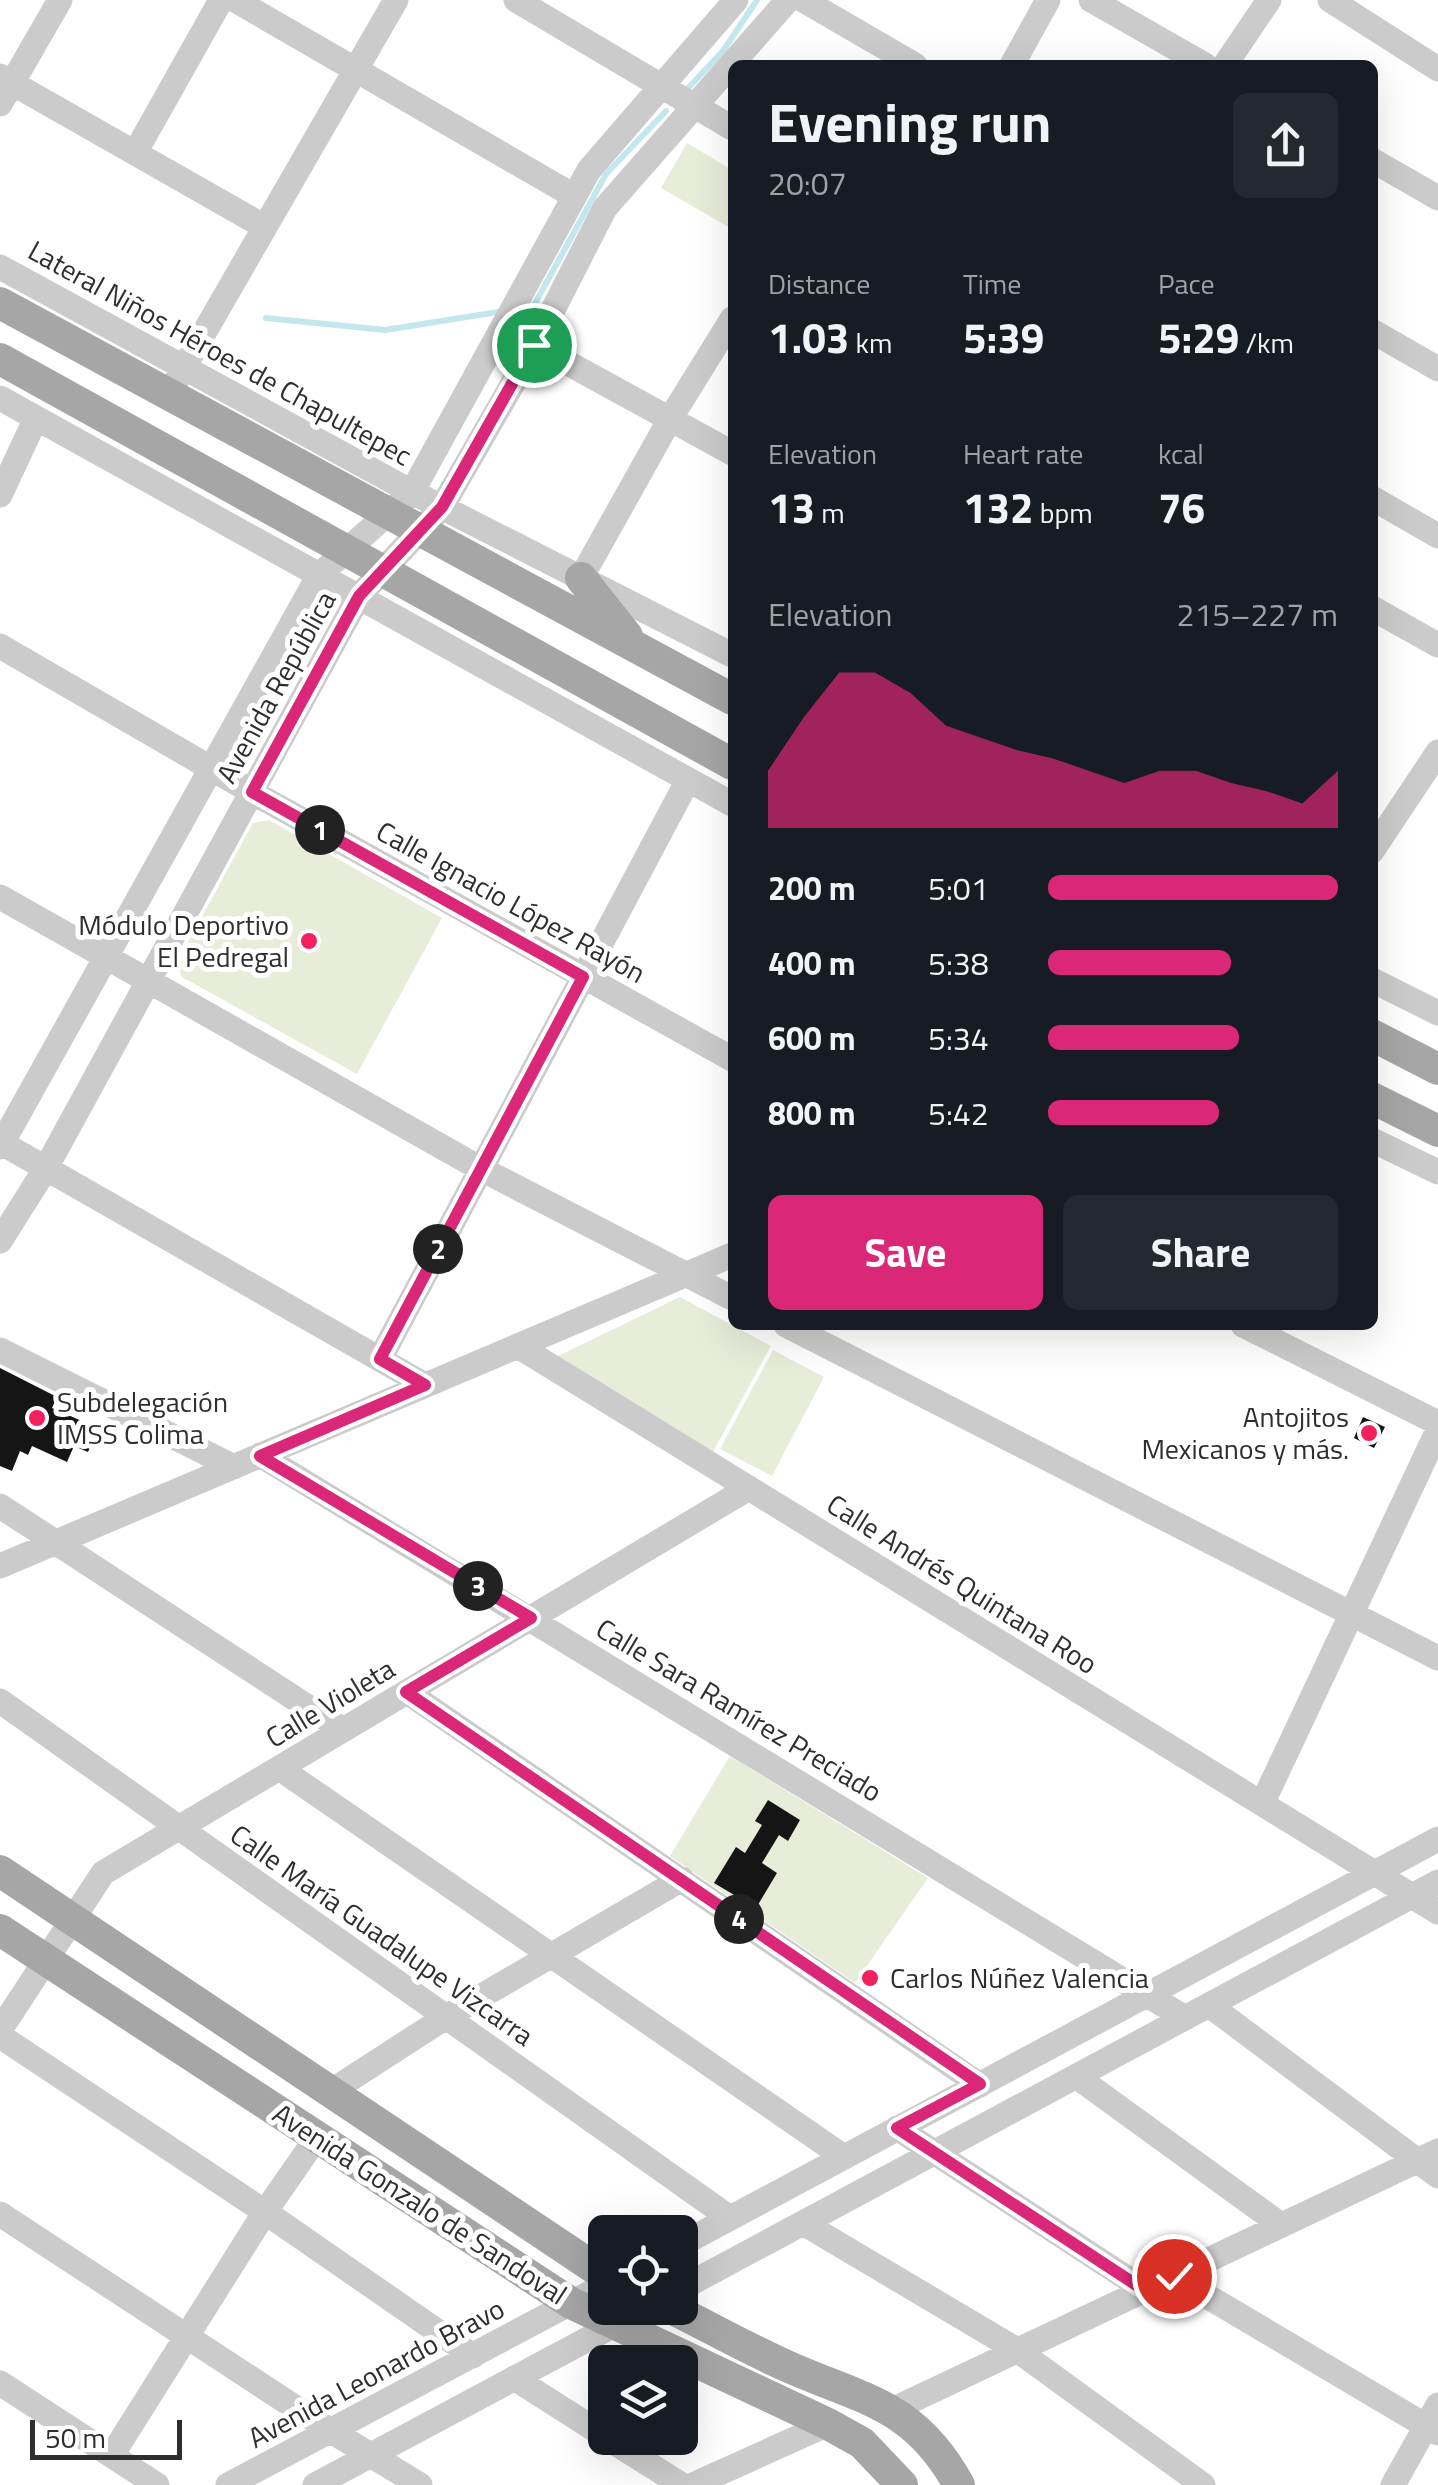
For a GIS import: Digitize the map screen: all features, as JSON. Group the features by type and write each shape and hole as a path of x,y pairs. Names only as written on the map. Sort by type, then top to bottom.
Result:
{"main road":[{"path":"0,303 175,382 387,514 431,519 636,648 728,697"},
{"path":"0,359 728,762"},
{"path":"581,578 636,648"},
{"path":"1378,1039 1438,1068"},
{"path":"1378,1101 1438,1131"},
{"name":"Avenida Gonzalo de Sandoval","path":"0,1871 588,2265"},
{"name":"Avenida Gonzalo de Sandoval","path":"0,1930 588,2311"},
{"path":"698,2322 780,2363 892,2410 926,2436 959,2485"},
{"name":"Avenida Gonzalo de Sandoval","path":"618,2325 862,2443 902,2485"}],"street":[{"path":"60,0 4,87 135,153 265,227"},
{"path":"135,153 221,0"},
{"path":"234,0 574,196"},
{"path":"175,382 396,0"},
{"path":"516,0 728,126"},
{"name":"Avenida República","path":"1,1144 319,575 412,492 589,170 736,0"},
{"name":"Avenida República","path":"734,60 788,0"},
{"path":"803,0 905,60"},
{"path":"1015,60 1048,0"},
{"path":"1091,0 1197,60"},
{"path":"1228,60 1269,0"},
{"path":"1330,0 1438,69"},
{"name":"Avenida República","path":"0,1241 46,1168 359,596 431,519 534,345 605,208 728,66"},
{"path":"1378,163 1438,198"},
{"name":"Lateral Niños Héroes de Chapultepec","path":"0,267 175,382 412,492 431,519 581,578 728,653"},
{"path":"581,578 670,419 728,325"},
{"path":"503,327 728,451"},
{"path":"1378,334 1438,369"},
{"path":"0,398 728,802"},
{"path":"0,495 36,418"},
{"path":"1378,501 1438,536"},
{"path":"1378,611 1438,645"},
{"name":"Calle Ignacio López Rayón","path":"0,646 211,769 728,1057"},
{"path":"1383,811 1438,754"},
{"path":"380,1359 688,780"},
{"path":"0,897 481,1170 728,1296"},
{"path":"1378,983 1438,1014"},
{"path":"1378,1143 1438,1172"},
{"path":"1,1144 425,1385"},
{"path":"0,1566 728,1257"},
{"path":"796,1330 1438,1658"},
{"path":"1252,1330 1438,1426 1262,1804"},
{"name":"Calle Andrés Quintana Roo","path":"518,1346 1438,1912"},
{"path":"0,1350 234,1466"},
{"name":"Calle Sara Ramírez Preciado","path":"260,1456 1186,2018"},
{"name":"Calle Violeta","path":"0,2034 104,1872 749,1488"},
{"path":"0,1506 342,1730"},
{"path":"406,1692 980,2084"},
{"name":"Calle María Guadalupe Vizcarra","path":"0,1701 730,2218"},
{"path":"279,1768 844,2157"},
{"path":"698,2235 1438,1839"},
{"path":"330,2092 446,2017 682,1879"},
{"path":"698,2279 1438,1882"},
{"path":"1210,2006 1431,2163"},
{"path":"0,2034 472,2356"},
{"path":"1077,2076 1281,2225"},
{"path":"897,2128 1144,2290"},
{"path":"112,2456 265,2212 317,2137"},
{"path":"892,2410 1281,2225 1431,2163"},
{"path":"0,2214 420,2485"},
{"path":"803,2223 1017,2350 1203,2485"},
{"path":"1174,2276 1434,2422 1393,2485"},
{"name":"Avenida Leonardo Bravo","path":"228,2485 588,2294"},
{"path":"314,2485 614,2325"},
{"path":"514,2378 588,2425"},
{"path":"0,2383 157,2485"},
{"path":"694,2485 828,2424"},
{"path":"634,2455 682,2485"}],"green space":[{"path":"687,143 728,168 728,227 661,188"},
{"name":"Módulo Deportivo El Pedregal","path":"269,820 442,918 357,1074 182,977 176,964 253,823"},
{"path":"680,1297 728,1323 728,1330 741,1330 771,1346 713,1452 556,1357"},
{"path":"773,1350 824,1377 772,1476 720,1449"},
{"path":"730,1756 928,1878 855,1983 670,1856"}],"building":[{"name":"Subdelegación IMSS Colima","path":"0,1368 57,1397 52,1408 98,1428 88,1452 74,1446 67,1462 32,1446 28,1455 20,1451 12,1471 0,1466"},
{"name":"Antojitos Mexicanos y más.","path":"1363,1417 1385,1427 1374,1448 1354,1438"},
{"path":"768,1800 800,1820 788,1841 779,1835 762,1863 777,1873 756,1908 714,1883 736,1847 745,1853 762,1825 755,1821"}],"waterway":[{"path":"689,87 723,51 757,0"},
{"path":"526,308 533,307 606,174 666,111"},
{"path":"266,318 385,330 498,312"}],"place":[{"name":"Módulo Deportivo El Pedregal","path":"309,941"},
{"name":"Subdelegación IMSS Colima","path":"37,1418"},
{"name":"Antojitos Mexicanos y más.","path":"1369,1433"},
{"name":"Carlos Núñez Valencia","path":"870,1978"}],"route":[{"path":"534,345 442,507 359,596 252,792 583,977 380,1359 425,1385 260,1456 531,1618 406,1692 980,2084 897,2128 1144,2290 1174,2276"}]}
